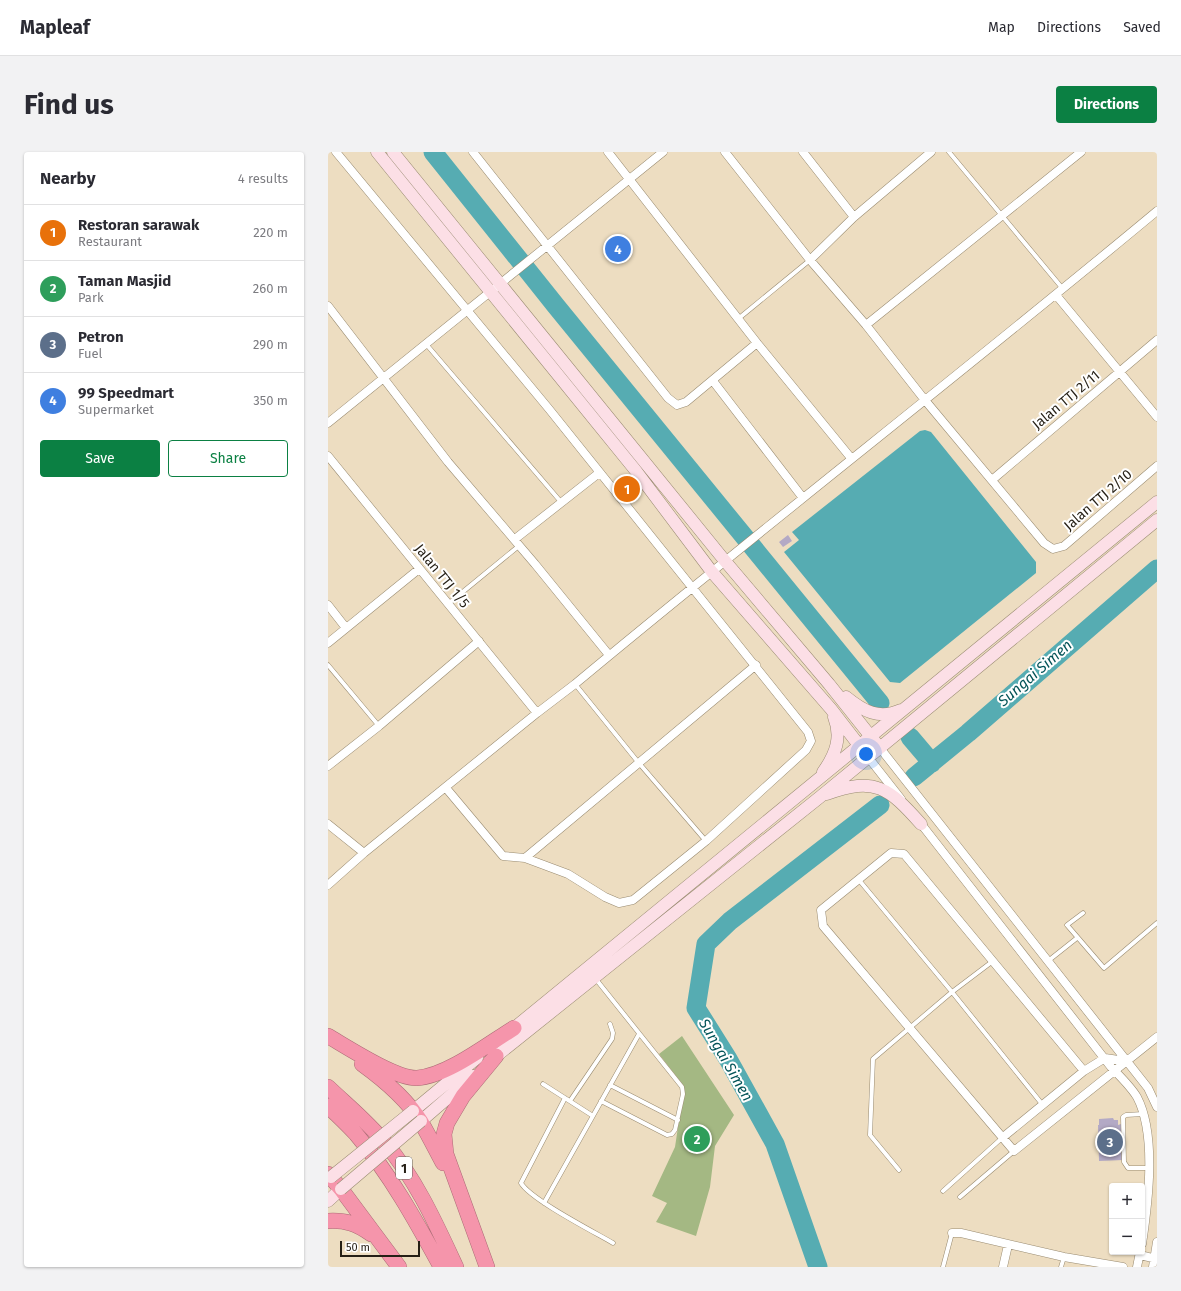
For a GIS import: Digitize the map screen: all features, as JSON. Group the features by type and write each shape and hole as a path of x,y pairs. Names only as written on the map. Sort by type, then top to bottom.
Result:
{"highway":[{"path":"328,1037 394,1073 416,1078 443,1072 514,1028"},
{"path":"328,1037 384,1080 417,1116 460,1194"},
{"path":"487,1267 446,1154 444,1134 446,1123 463,1096 496,1056"},
{"name":"1","path":"328,1087 369,1125 402,1166 433,1217 456,1267"},
{"name":"1","path":"328,1106 355,1133 371,1152 407,1206 441,1267"},
{"path":"329,1177 341,1189 399,1267"},
{"path":"328,1221 341,1220 356,1224 380,1241"}],"street":[{"path":"336,152 468,310 691,588 756,665 808,732 811,741 806,750 706,841 633,900 618,903 605,897 568,874 525,858 503,856 446,788"},
{"path":"377,152 636,471 712,572 831,709 1137,1097 1147,1124 1150,1168 1148,1204 1145,1224"},
{"path":"393,152 725,561 829,684 1125,1061 1148,1088 1157,1107"},
{"path":"473,152 668,398 676,405 686,402 758,343"},
{"path":"608,152 738,319 851,458"},
{"path":"328,423 663,152"},
{"path":"725,152 810,260 866,325 924,399 992,480"},
{"path":"803,152 854,216"},
{"path":"866,325 1081,152"},
{"path":"810,260 854,216 927,153"},
{"path":"328,885 364,853 575,684 924,399 1060,292 1157,211"},
{"path":"1060,292 1119,372 1157,417"},
{"path":"328,306 448,462 517,542 609,655"},
{"name":"Jalan TTJ 2/11","path":"992,480 1157,340"},
{"path":"713,381 803,498"},
{"name":"Jalan TTJ 1/5","path":"328,456 537,713"},
{"name":"Jalan TTJ 2/10","path":"992,480 1044,543 1053,549 1064,546 1157,466"},
{"path":"517,542 561,502 599,473"},
{"path":"329,1177 417,1116 496,1056 591,973 656,920 860,746 1157,502"},
{"path":"656,920 820,797 1157,520"},
{"path":"328,643 419,569"},
{"path":"328,605 346,628"},
{"path":"328,766 380,726 479,641"},
{"path":"525,858 638,762 756,665"},
{"path":"829,684 857,706 871,713 890,715 909,706"},
{"path":"816,783 830,762 835,750 838,728 831,709"},
{"path":"820,797 855,786 880,787 899,800 922,824"},
{"path":"328,824 364,853"},
{"path":"1084,1071 904,854 891,853 821,910 823,926 1014,1151 1157,1037"},
{"path":"328,1201 417,1116 514,1028 591,973"},
{"path":"1002,1138 1084,1071 1105,1058 1125,1061"},
{"path":"952,1233 961,1233 1064,1257 1123,1267"},
{"path":"1142,1255 1155,1262 1157,1242"},
{"path":"1003,1267 1008,1245"},
{"path":"1137,1267 1140,1255"}],"lane":[{"path":"949,152 1002,216 1060,292"},
{"path":"738,319 810,260"},
{"path":"426,344 561,502"},
{"path":"447,604 517,542"},
{"path":"328,665 380,726"},
{"path":"575,684 638,762 706,841"},
{"path":"859,880 1042,1104"},
{"path":"1083,912 1067,925 1104,968 1157,923"},
{"path":"1047,961 1077,938"},
{"path":"899,1170 870,1135 873,1059 952,992 993,961"},
{"path":"591,973 682,1087 683,1094 675,1130 672,1134 667,1135 601,1101"},
{"path":"570,1102 612,1039 613,1033 610,1024"},
{"path":"544,1203 639,1034"},
{"path":"543,1084 593,1116"},
{"path":"610,1086 678,1120"},
{"path":"565,1098 521,1182 523,1187 544,1203 613,1243"},
{"path":"1143,1114 1126,1115 1123,1117 1124,1162 1128,1168 1150,1168"},
{"path":"943,1191 1002,1138"},
{"path":"960,1197 1014,1151"},
{"path":"943,1267 952,1233"},
{"path":"1061,1267 1064,1257"}],"green space":[{"path":"682,1036 734,1115 715,1146 710,1187 696,1236 656,1222 667,1203 652,1196 675,1147 683,1094 683,1085 659,1054"}],"water":[{"path":"925,430 931,432 1036,562 1036,573 900,683 890,682 784,552 799,540 792,532 920,431"}],"building":[{"path":"788,535 792,541 783,547 779,542"},
{"path":"1113,1118 1114,1120 1118,1120 1118,1125 1121,1124 1123,1160 1099,1161 1099,1119"}],"waterway":[{"path":"433,152 556,306 880,703"},
{"name":"Sungai Simen","path":"914,777 968,733 1157,569"},
{"path":"910,737 932,763"},
{"name":"Sungai Simen","path":"818,1267 775,1144 728,1059 696,1008 706,944 730,921 880,805"}],"place":[{"name":"99 Speedmart","path":"618,249"},
{"name":"Restoran sarawak","path":"627,489"},
{"name":"Taman Masjid","path":"697,1139"},
{"name":"Petron","path":"1110,1142"}]}
